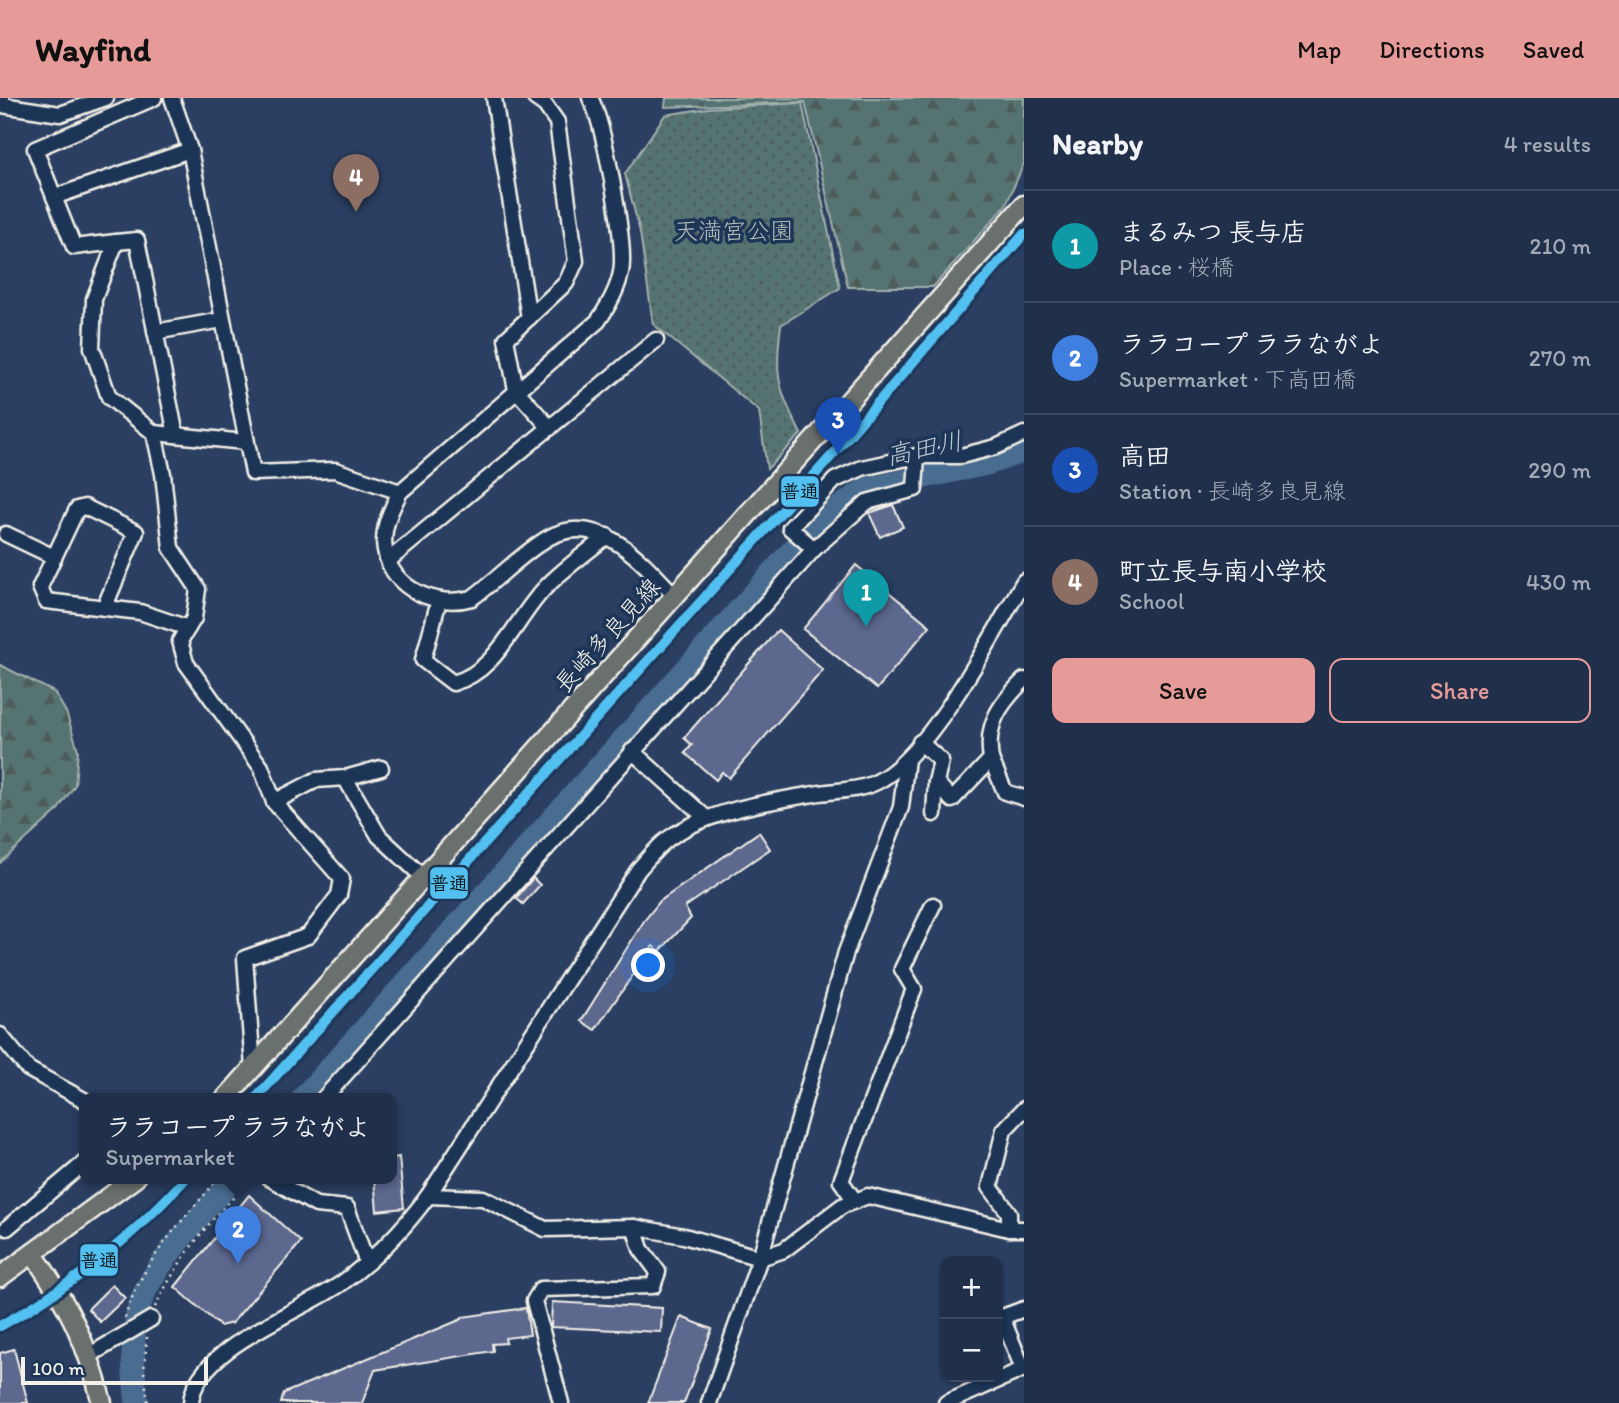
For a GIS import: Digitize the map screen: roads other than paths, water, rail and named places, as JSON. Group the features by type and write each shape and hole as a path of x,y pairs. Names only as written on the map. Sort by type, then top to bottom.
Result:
{"main road":[{"name":"長崎多良見線","path":"230,1093 1024,205"},
{"path":"0,1277 127,1184"},
{"path":"33,1254 65,1301 90,1355 102,1403"}],"street":[{"path":"2,98 2,105 60,114 106,98"},
{"path":"154,98 35,149 74,247 137,240 176,435"},
{"path":"172,98 190,150 253,473 335,470 400,492"},
{"path":"494,98 529,318"},
{"path":"535,98 545,105 557,122 576,261 566,283 506,339 516,390 550,428"},
{"path":"590,98 612,181 622,261 620,277 607,308 597,321 400,492 386,520 384,549 388,561 404,584 420,595 458,602 472,598 550,537 576,531 607,536 630,549 675,596"},
{"path":"54,197 190,150"},
{"path":"116,242 94,299 92,348 109,397 154,433 245,442"},
{"path":"155,332 222,320"},
{"path":"388,561 656,341"},
{"path":"154,433 163,474 171,548 198,589 194,618 180,640 186,663 261,767 274,802 342,879 339,895 308,936 245,958 253,1068"},
{"path":"814,549 790,528 835,480 862,468 917,456 961,456 996,447 1024,434"},
{"path":"328,1093 814,549 867,502 915,489 917,456"},
{"path":"105,607 136,533 85,507 77,509 40,587 46,601 141,612 188,628"},
{"path":"6,534 54,557"},
{"path":"439,600 423,660 453,683 470,678 512,634 544,589 607,536"},
{"path":"191,1403 192,1389 212,1363 340,1284 402,1231 428,1196 638,870 664,842 706,818 820,793 858,789 881,780 907,759 945,712 1022,589"},
{"path":"1024,680 993,717 989,735 991,759 1005,792 1024,798"},
{"path":"920,742 942,761 936,782 934,814"},
{"path":"632,751 706,818"},
{"path":"709,1403 760,1258 846,951 901,807 907,759"},
{"path":"936,782 952,800 991,759"},
{"path":"274,802 316,780 345,778 381,768"},
{"path":"345,778 379,836 424,877"},
{"path":"849,1203 841,1181 914,989 902,969 933,905"},
{"path":"0,1035 27,1069 79,1097"},
{"path":"1016,1229 1009,1213 990,1187 1003,1130 1024,1109"},
{"path":"7,1228 79,1167"},
{"path":"276,1184 316,1205 347,1208 367,1263"},
{"path":"428,1196 483,1198 545,1230 634,1227 684,1236 760,1258 783,1250 849,1203 868,1196 1016,1229"},
{"path":"561,1403 534,1301 541,1289 653,1286 657,1272 641,1249 634,1227"},
{"path":"946,1403 1023,1369 1002,1317 1024,1309"},
{"path":"90,1355 150,1319"}],"waterway":[{"name":"高田川","path":"307,1093 817,523 866,489 987,464 1024,451"},
{"name":"高田川","path":"137,1403 133,1343 136,1319 145,1291 180,1239 229,1184"}],"place":[{"name":"町立長与南小学校","path":"356,212"},
{"name":"高田","path":"838,455"},
{"name":"まるみつ 長与店","path":"866,627"},
{"name":"ララコープ ララながよ","path":"238,1264"}],"park label":[{"name":"天満宮公園","path":"734,230"}]}
